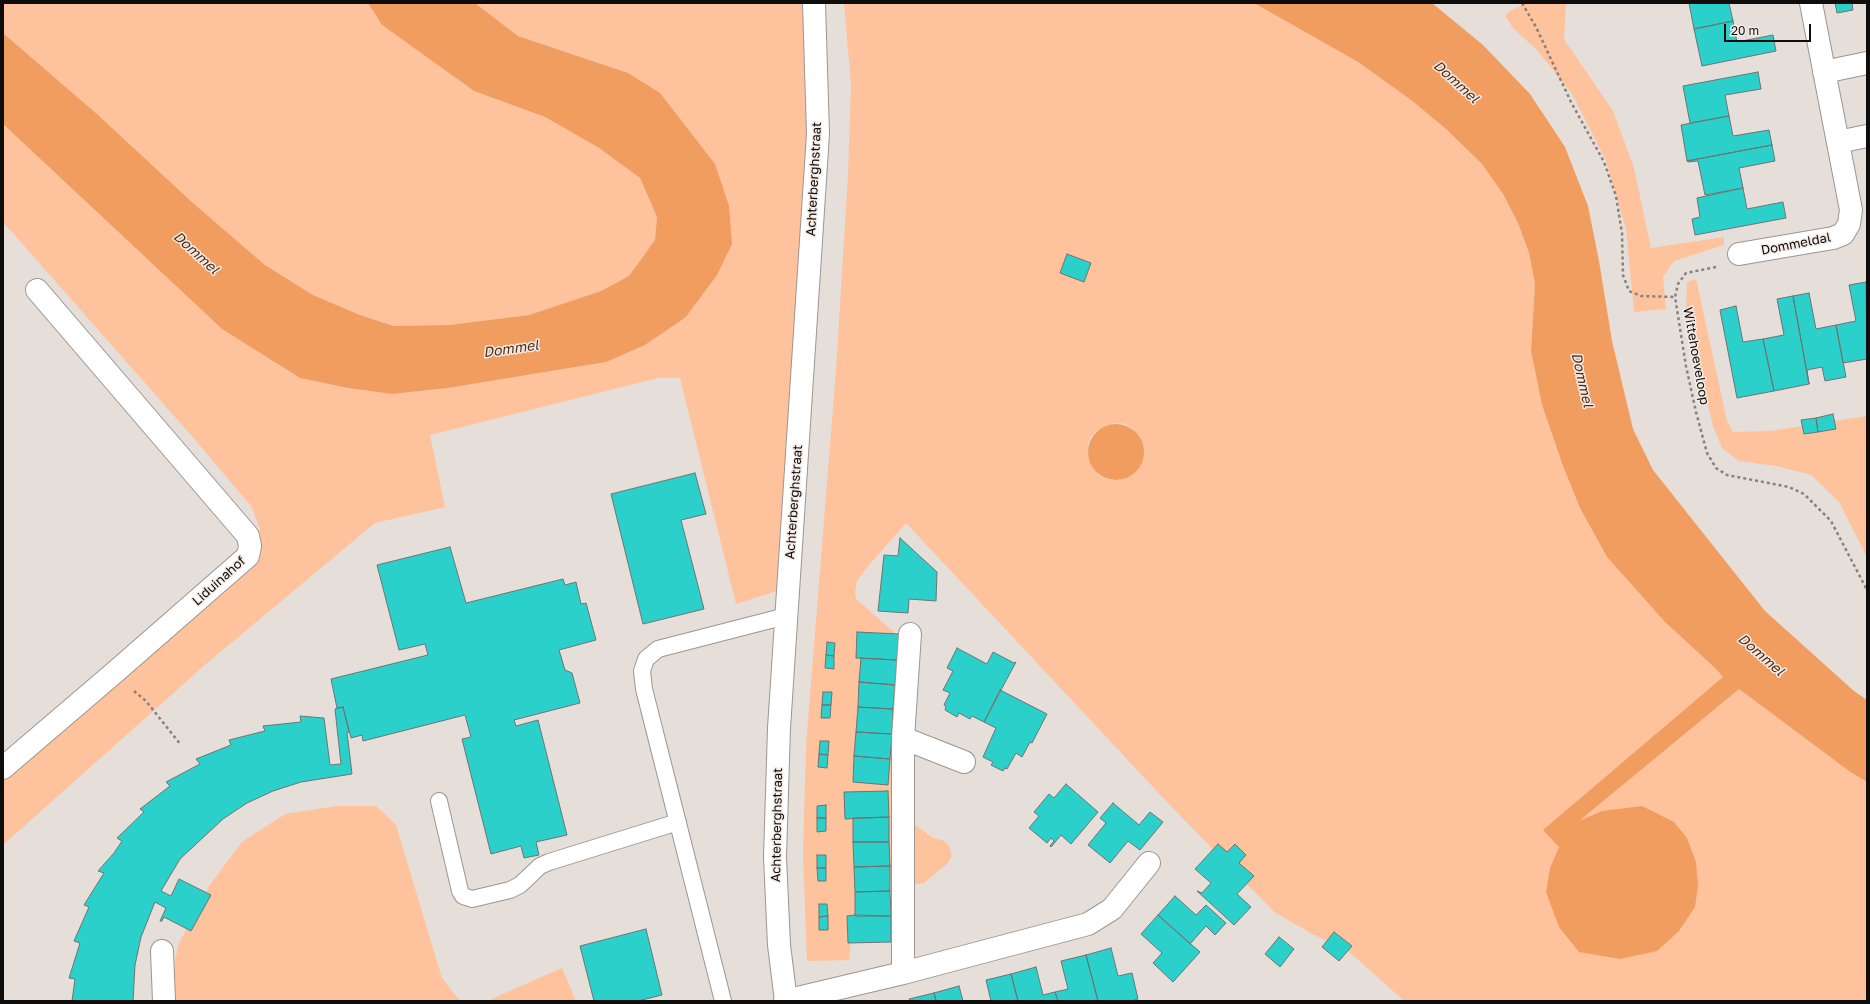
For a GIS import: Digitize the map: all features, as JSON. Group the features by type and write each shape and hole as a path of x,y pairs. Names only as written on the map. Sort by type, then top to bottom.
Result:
{"street":[{"name":"Achterberghstraat","path":"814,3 818,134 779,728 775,857 779,945 785,1001 903,973 1088,924 1112,909 1149,863"},
{"name":"Dommeldal","path":"1739,254 1833,238 1843,234 1849,224 1851,210 1811,3"},
{"path":"1824,72 1867,63"},
{"path":"1838,142 1867,136"},
{"name":"Liduinahof","path":"3,768 248,556 250,546 248,536 37,290"},
{"path":"903,973 903,738 910,634"},
{"path":"903,738 964,762"},
{"path":"162,951 164,1001"}],"lane":[{"path":"723,1001 644,689 642,671 646,660 658,649 786,616"},
{"path":"439,801 460,891 463,896 472,899 510,890 520,885 540,866 549,862 678,822"}],"path":[{"name":"Wittehoeveloop","path":"1522,3 1536,26 1572,102 1604,162 1616,196 1622,233 1623,275 1629,291 1641,296 1675,297 1676,311 1696,412 1707,453 1716,468 1727,475 1789,487 1804,494 1831,520 1867,590"},
{"path":"1675,297 1678,284 1686,273 1735,262 1739,254"},
{"path":"146,701 180,745"}],"shaded area":[{"path":"3,3 368,3 382,25 474,91 545,117 599,148 640,178 657,217 655,240 629,276 601,291 529,315 449,325 395,326 360,315 313,295 265,265 193,203 97,114 3,33"},
{"path":"475,3 802,3 812,134 777,591 736,604 680,378 658,378 430,435 445,507 375,523 206,664 3,845 3,776 257,551 260,529 251,506 190,434 3,222 3,124 222,329 300,378 348,388 392,394 448,388 605,362 645,345 686,318 628,73 518,36"},
{"path":"844,3 1254,3 1358,62 1411,100 1446,129 1482,164 1503,194 1518,223 1529,253 1535,284 1531,350 1542,405 1563,466 1580,508 1607,557 1665,622 1723,677 1849,771 1867,782 1867,1001 1404,1001 1347,950 1312,934 1274,912 1167,802 906,523 864,571 857,581 855,592 856,599 895,633 880,657 893,773 913,823 933,838 944,841 949,846 952,856 947,864 924,883 914,885 900,884 884,879 862,888 853,921 849,960 807,961 803,856 806,746 836,370 848,175 851,85","holes":["1114,423 1125,424 1133,429 1144,446 1116,480 1107,479 1098,474 1087,448 1090,438 1096,431"]},
{"path":"1526,3 1566,3 1564,39 1613,111 1634,168 1651,248 1724,237 1724,245 1674,261 1663,277 1666,309 1634,312 1626,229 1606,161 1572,94 1537,50 1513,28 1505,16 1510,11"},
{"path":"1696,279 1727,421 1733,432 1771,431 1867,416 1867,557 1839,502 1811,475 1776,466 1739,461 1722,448 1713,426 1686,311 1687,282"},
{"path":"337,806 376,806 396,825 442,978 460,1001 171,1001 178,945 209,886 242,842 285,814"},
{"path":"562,968 576,1001 487,1001"}],"water":[{"name":"Dommel","path":"368,3 475,3 518,36 628,73 660,93 715,164 729,206 732,244 717,275 685,318 645,345 606,362 448,388 392,394 348,388 300,378 222,329 3,124 3,33 97,114 193,203 265,265 313,295 360,315 394,326 449,325 529,315 601,291 629,276 655,240 657,217 640,178 599,148 545,117 474,91 382,25"},
{"name":"Dommel","path":"1254,3 1432,3 1483,45 1530,94 1565,147 1588,206 1599,261 1612,341 1633,429 1653,470 1765,611 1854,691 1867,700 1867,782 1849,771 1739,689 1579,821 1602,811 1642,806 1674,822 1687,838 1696,862 1698,886 1695,907 1679,931 1657,951 1620,959 1579,952 1559,927 1546,892 1550,868 1559,847 1543,830 1723,677 1665,622 1607,557 1580,508 1563,466 1542,405 1531,351 1535,284 1529,253 1518,223 1503,194 1482,164 1446,129 1411,100 1358,62"},
{"path":"1110,424 1122,424 1132,428 1140,436 1144,446 1144,458 1140,468 1132,476 1122,480 1110,480 1100,476 1092,468 1088,458 1088,446 1092,436 1100,428"}],"building":[{"path":"1689,3 1729,3 1733,21 1694,29"},
{"path":"1835,3 1852,3 1853,10 1837,13"},
{"path":"1733,21 1737,42 1773,35 1776,51 1702,66 1694,29"},
{"path":"1758,72 1761,89 1725,95 1729,116 1690,123 1683,86"},
{"path":"1729,116 1733,136 1769,130 1772,145 1687,161 1681,125"},
{"path":"1772,145 1775,161 1739,168 1743,188 1705,195 1698,161 1687,161"},
{"path":"1743,188 1747,209 1783,202 1786,218 1695,235 1692,219 1700,217 1697,198"},
{"path":"1067,254 1091,263 1084,282 1060,273"},
{"path":"1866,282 1867,359 1843,363 1836,325 1856,321 1849,285"},
{"path":"1809,293 1816,329 1836,325 1846,377 1825,381 1822,367 1807,370 1809,384 1793,296"},
{"path":"1793,296 1809,384 1774,391 1763,339 1784,335 1777,299"},
{"path":"1736,306 1743,342 1763,339 1774,391 1737,398 1720,310"},
{"path":"1833,414 1836,429 1818,432 1816,418"},
{"path":"1816,418 1818,432 1804,434 1801,420"},
{"path":"695,473 706,514 681,520 704,609 643,624 611,494"},
{"path":"900,538 937,572 936,601 909,599 908,613 878,611 884,555 898,556"},
{"path":"450,547 466,603 563,579 565,585 576,582 581,604 586,603 596,640 559,650 565,670 572,673 580,703 514,720 516,726 538,720 567,835 536,842 539,855 524,858 521,846 491,854 462,739 471,737 465,715 363,741 362,735 351,738 343,707 337,708 331,679 428,655 425,644 399,650 377,565"},
{"path":"857,632 899,634 897,660 856,658"},
{"path":"827,642 835,643 834,656 826,655"},
{"path":"957,648 987,664 993,652 1014,663 1016,662 984,722 972,716 970,719 959,713 957,717 945,710 946,706 944,705 950,693 943,690 953,671 947,668"},
{"path":"826,655 834,656 834,669 825,668"},
{"path":"861,658 897,660 895,685 859,682"},
{"path":"859,682 895,685 893,709 858,707"},
{"path":"1000,690 1047,714 1032,743 1030,742 1022,757 1016,753 1007,769 1005,768 1003,771 991,765 993,762 983,757 996,728 984,722"},
{"path":"823,692 832,692 831,705 822,705"},
{"path":"822,705 831,705 830,718 821,718"},
{"path":"343,707 349,732 347,732 352,774 301,782 273,791 247,803 223,819 180,859 161,891 171,896 179,879 211,895 191,931 164,917 162,921 160,921 166,908 155,902 141,937 135,965 133,1001 72,1001 75,979 69,978 80,943 74,941 89,907 84,905 104,873 98,871 114,853 122,841 117,838 144,812 140,809 170,786 166,782 200,764 196,759 231,745 229,740 265,731 263,726 301,722 300,716 324,718 330,765 341,764 335,709"},
{"path":"858,707 893,709 892,734 856,732"},
{"path":"856,732 892,734 890,759 854,756"},
{"path":"820,741 829,741 828,755 819,754"},
{"path":"819,754 828,755 827,768 818,767"},
{"path":"854,756 890,759 888,785 853,782"},
{"path":"1066,784 1098,812 1071,844 1061,835 1051,847 1050,846 1054,841 1051,838 1047,843 1029,828 1039,816 1034,812 1049,794 1054,798"},
{"path":"888,791 889,817 845,819 844,792"},
{"path":"1113,803 1139,825 1150,812 1163,822 1140,850 1128,841 1110,863 1088,845 1106,823 1100,818"},
{"path":"826,805 826,818 817,818 817,806"},
{"path":"889,817 889,842 853,842 853,818"},
{"path":"817,818 826,818 826,831 817,832"},
{"path":"853,842 889,842 890,866 854,867"},
{"path":"1218,844 1227,852 1235,844 1246,855 1239,863 1254,876 1237,894 1251,907 1234,925 1197,891 1202,893 1211,883 1195,869"},
{"path":"817,855 826,855 826,868 817,868"},
{"path":"890,866 890,891 855,892 854,867"},
{"path":"817,868 826,868 826,881 818,881"},
{"path":"890,891 891,916 855,916 855,892"},
{"path":"1175,896 1196,915 1206,905 1226,923 1215,935 1206,926 1190,944 1158,915"},
{"path":"819,904 827,904 828,916 819,917"},
{"path":"1158,915 1200,952 1173,982 1153,963 1162,953 1141,934"},
{"path":"828,916 828,930 819,930 819,917"},
{"path":"847,916 891,916 891,942 848,943"},
{"path":"646,929 662,995 638,1001 594,1001 580,946"},
{"path":"1334,932 1352,946 1339,961 1322,947"},
{"path":"1279,937 1294,949 1280,967 1265,954"},
{"path":"1111,948 1118,976 1132,973 1138,999 1131,1001 1098,1001 1086,955"},
{"path":"1086,955 1098,1001 1058,1001 1055,992 1068,989 1061,961"},
{"path":"1036,967 1043,995 1055,992 1058,1001 1018,1001 1011,974"},
{"path":"1011,974 1018,1001 991,1001 986,980"},
{"path":"959,986 963,1001 936,1001 934,993"},
{"path":"934,993 936,1001 910,1001 909,999"}]}
